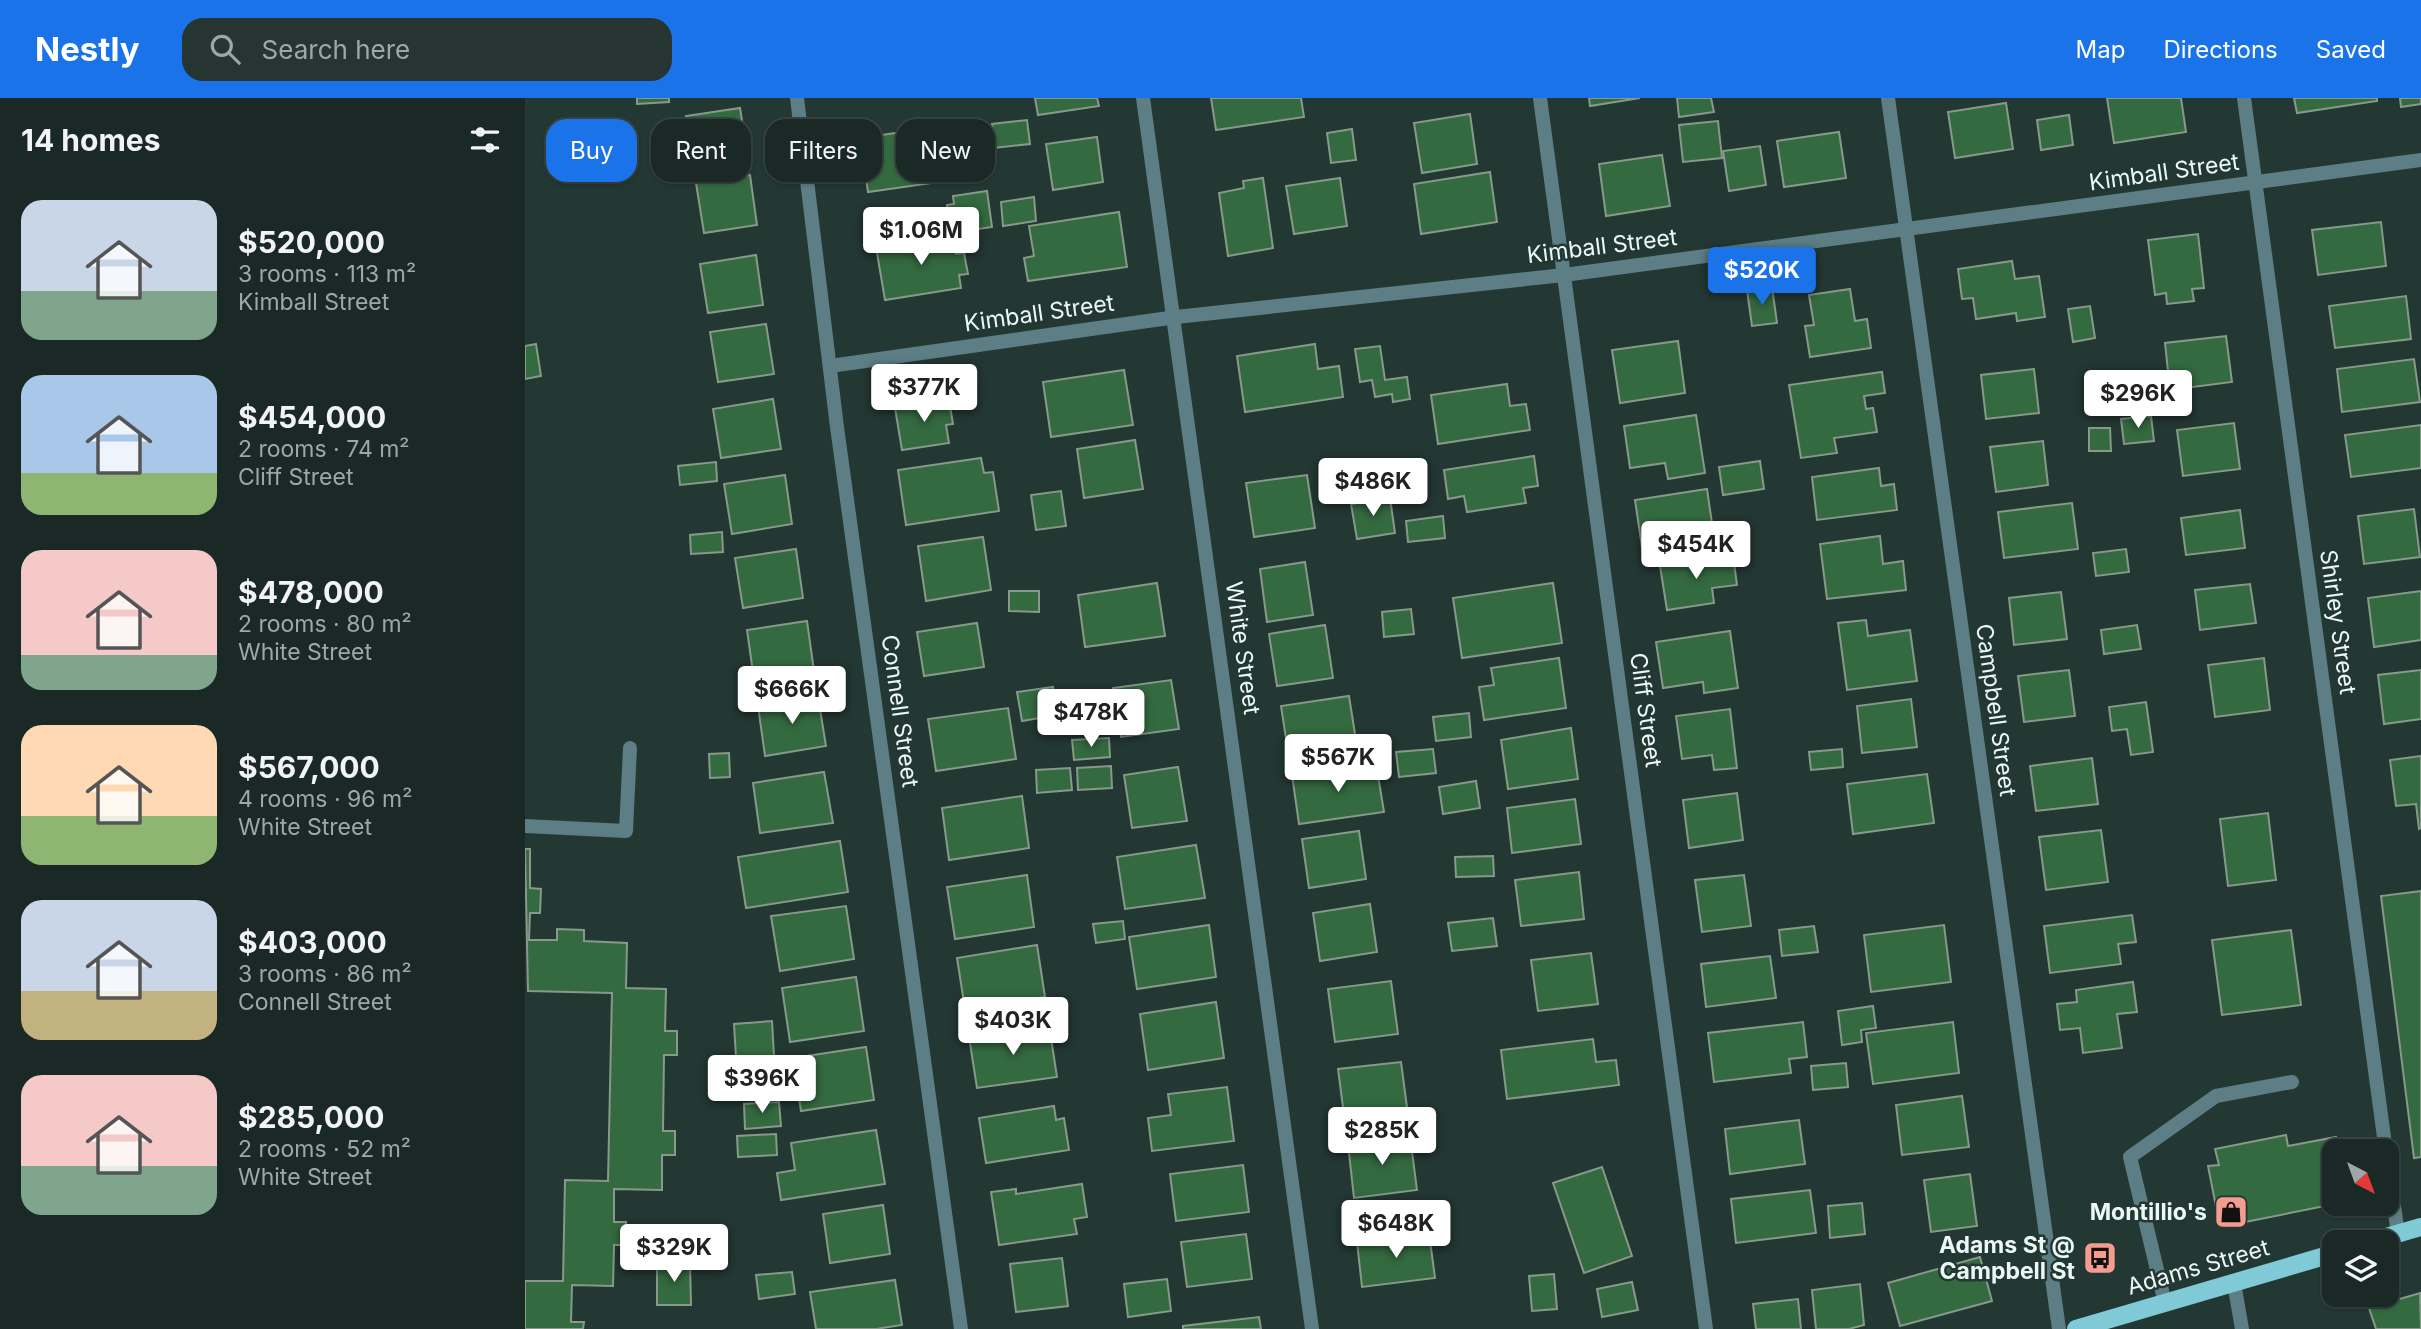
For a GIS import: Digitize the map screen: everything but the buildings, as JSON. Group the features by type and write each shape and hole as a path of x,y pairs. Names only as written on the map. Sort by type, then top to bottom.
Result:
{"main road":[{"path":"2399,1233 2421,1227"},
{"name":"Adams Street","path":"2076,1329 2322,1257"}],"street":[{"name":"Connell Street","path":"797,98 929,1114 961,1329"},
{"name":"White Street","path":"1143,98 1176,317 1312,1329"},
{"name":"Cliff Street","path":"1540,98 1706,1329"},
{"name":"Campbell Street","path":"1888,98 2059,1329"},
{"name":"Shirley Street","path":"2244,98 2384,1139"},
{"name":"Kimball Street","path":"830,366 1176,317 1564,275 2421,160"},
{"path":"525,826 626,831 630,748"},
{"path":"2165,1303 2130,1157 2216,1096 2292,1082"},
{"path":"2234,1283 2242,1329"}],"place":[{"name":"Montillio's","path":"2231,1212"},
{"name":"Adams St @ Campbell St","path":"2100,1258"}]}
